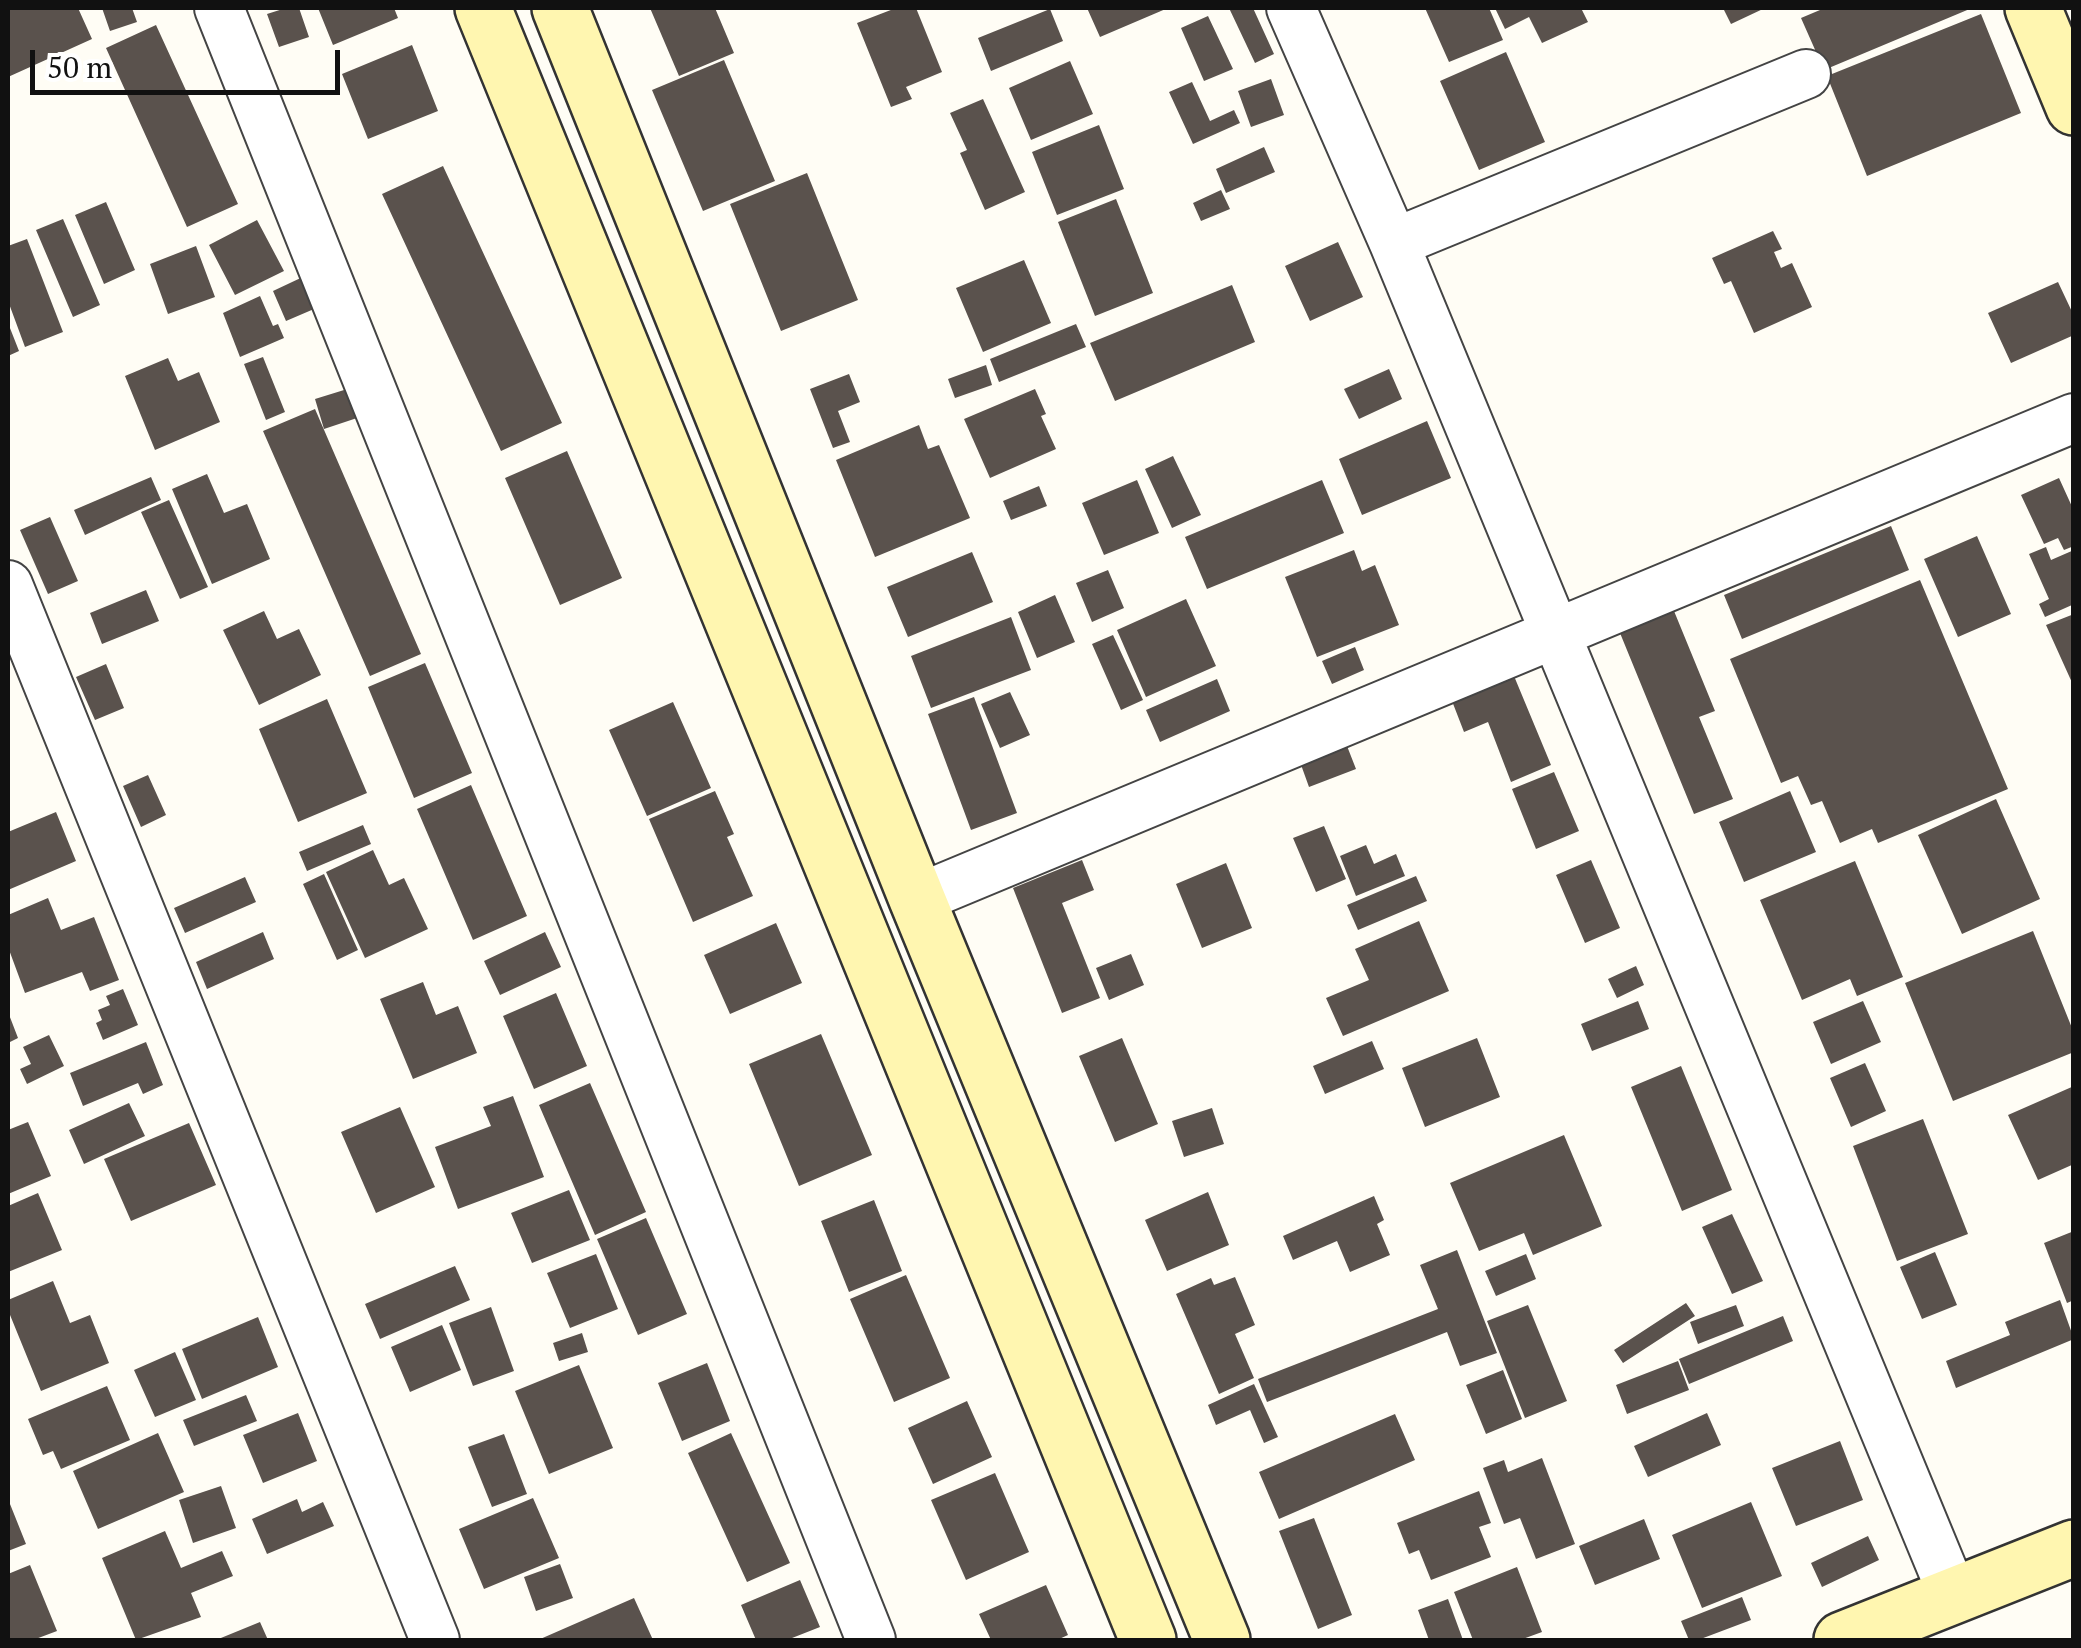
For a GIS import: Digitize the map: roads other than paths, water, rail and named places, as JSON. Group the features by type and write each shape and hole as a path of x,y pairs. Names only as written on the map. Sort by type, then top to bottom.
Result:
{"street":[{"path":"219,8 871,1640"},
{"path":"483,8 1148,1640"},
{"path":"560,8 917,899 1222,1640"},
{"path":"1291,8 1394,244 1953,1595"},
{"path":"2032,8 2074,108"},
{"path":"1394,244 1806,74"},
{"path":"917,899 2074,418"},
{"path":"8,585 435,1640"},
{"path":"1842,1640 2074,1548"}]}
